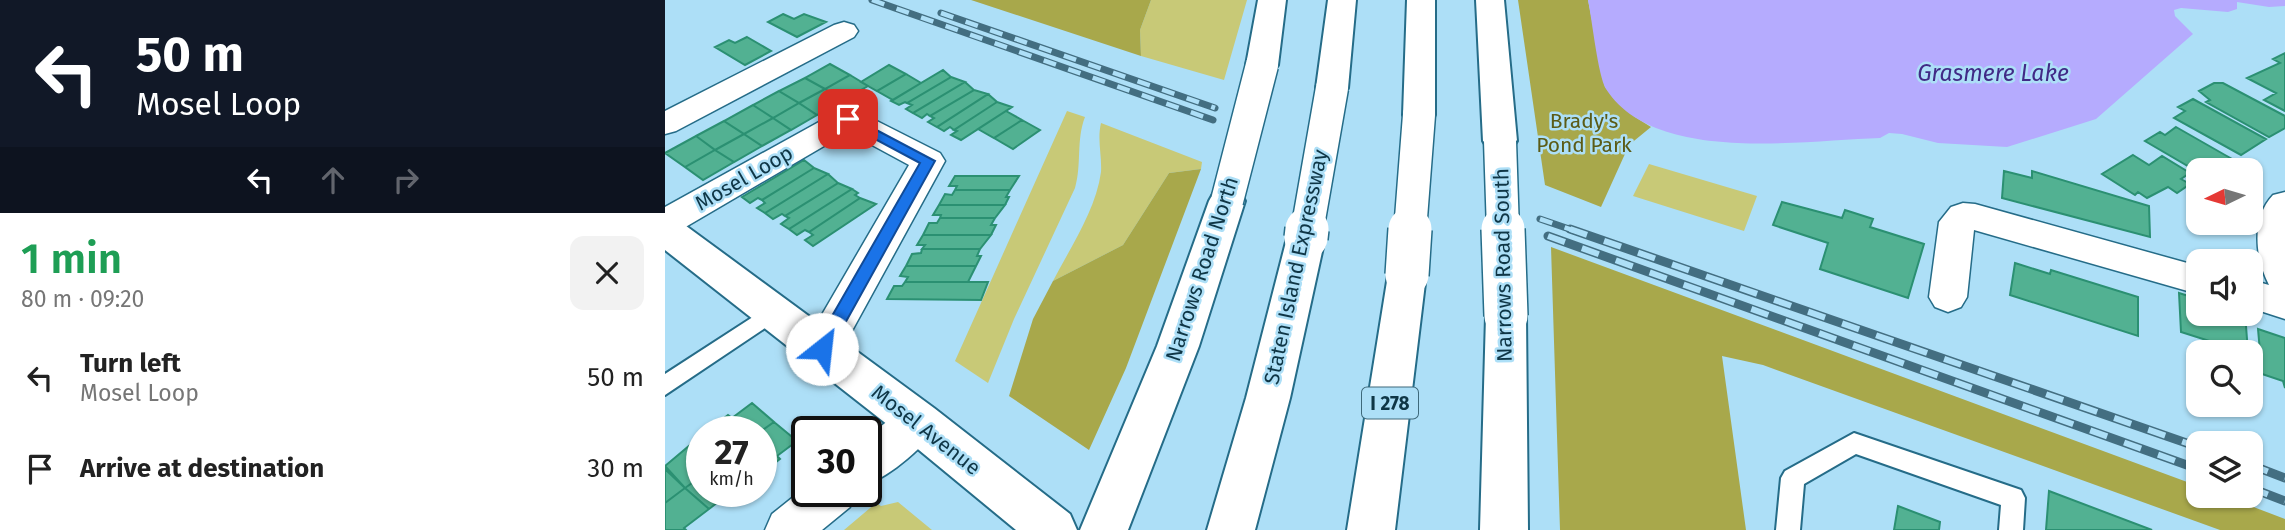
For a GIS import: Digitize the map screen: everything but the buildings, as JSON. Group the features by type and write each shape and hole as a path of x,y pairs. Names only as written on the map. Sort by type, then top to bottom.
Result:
{"main road":[{"name":"Narrows Road North","path":"1104,530 1149,423 1227,201 1262,65 1272,0"},
{"name":"Staten Island Expressway","path":"1231,530 1306,238 1332,88 1342,0"},
{"name":"I 278","path":"1371,530 1407,275 1419,115 1421,0"},
{"name":"Narrows Road South","path":"1490,0 1500,141 1506,316 1504,530"},
{"name":"Mosel Avenue","path":"665,230 918,422 1053,530"}],"street":[{"path":"665,124 843,31"},
{"name":"Mosel Loop","path":"665,223 848,119 928,161 822,349"},
{"path":"2285,204 2273,220 2285,279"},
{"path":"1948,297 1957,222 1963,216 1975,217 2186,277"},
{"path":"2263,298 2285,304"},
{"path":"882,452 918,422"},
{"path":"788,530 816,507"}],"lane":[{"path":"665,386 773,312"},
{"path":"1788,530 1793,478 1854,443 2013,498 2011,530"}],"shaded area":[{"path":"1151,0 1247,0 1224,80 1141,56 1140,30"},
{"path":"1067,111 1085,117 1075,188 1014,319 988,383 955,361"},
{"path":"1101,123 1202,162 1201,169 1169,173 1123,245 1053,281 1094,200 1101,172"},
{"path":"1649,164 1757,196 1744,231 1633,196"},
{"path":"898,502 932,530 844,530 871,507"}],"green space":[{"path":"971,0 1151,0 1140,30 1141,56"},
{"name":"Brady's Pond Park","path":"1518,0 1588,0 1605,87 1635,117 1651,127 1629,145 1601,207 1545,185"},
{"path":"1201,169 1126,368 1089,450 1009,396 1033,319 1053,281 1123,245 1169,173"},
{"path":"1551,247 2186,482 2186,508 2256,508 2285,519 2285,530 2220,530 1763,365 1722,356 1746,530 1560,530"}],"water":[{"name":"Grasmere Lake","path":"1588,0 2285,0 2285,6 2269,7 2237,2 2237,9 2228,12 2181,8 2174,10 2175,16 2193,34 2096,119 2007,147 1938,143 1889,133 1880,138 1733,143 1694,138 1659,129 1629,113 1606,89"}],"railway":[{"path":"872,0 1213,120"},
{"path":"941,13 1215,108"},
{"path":"1540,219 1575,231"},
{"path":"1570,229 2186,443"},
{"path":"1548,236 2186,465"},
{"path":"2263,470 2285,478"},
{"path":"2263,493 2285,501"}],"route":[{"path":"822,349 928,161 848,119"}]}
